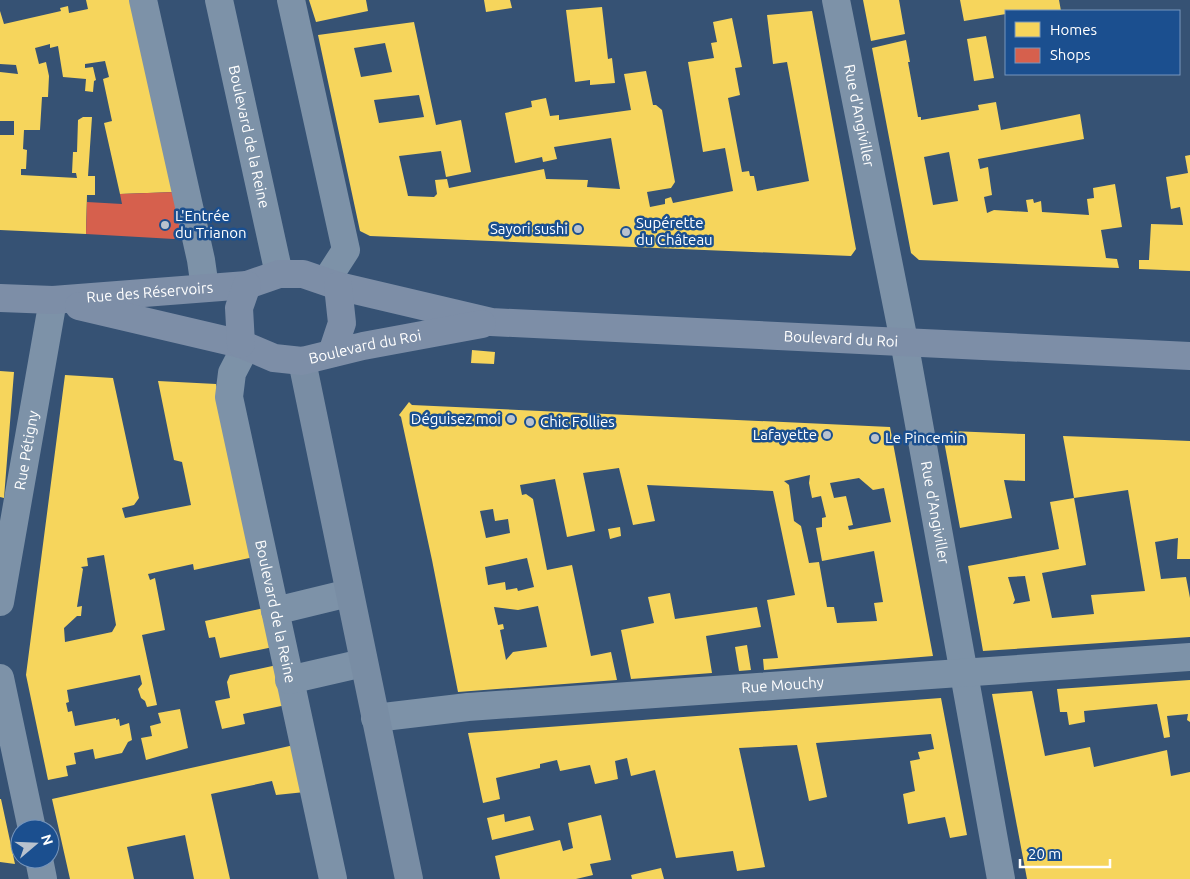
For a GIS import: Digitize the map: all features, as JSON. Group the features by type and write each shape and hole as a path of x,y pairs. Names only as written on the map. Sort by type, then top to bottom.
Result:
{"main road":[{"path":"243,345 239,308 247,285 279,274 303,274 332,284 342,322 332,353"},
{"name":"Boulevard du Roi","path":"332,284 491,322 1190,356"},
{"name":"Rue des Réservoirs","path":"0,298 53,300 247,285"},
{"name":"Rue des Réservoirs","path":"53,300 243,345"},
{"name":"Boulevard du Roi","path":"243,345 274,358 302,361 332,353 491,322"},
{"path":"302,361 409,879"}],"street":[{"path":"143,0 201,260 205,288"},
{"name":"Boulevard de la Reine","path":"219,0 279,274"},
{"path":"291,0 346,250 332,284"},
{"name":"Rue d'Angiviller","path":"836,0 904,341 916,418 1001,879"},
{"name":"Rue Pétigny","path":"0,602 53,300"},
{"name":"Boulevard de la Reine","path":"243,345 232,373 229,397 333,879"},
{"path":"275,611 349,593"},
{"name":"Rue Mouchy","path":"375,718 443,710 1190,657"},
{"path":"289,680 363,663"},
{"path":"0,678 30,819"}],"building: Homes":[{"path":"86,0 134,0 175,192 120,194 104,123 112,121 103,79 109,77 105,61 85,64 85,68 93,67 96,80 94,81 93,92 85,91 86,79 63,77 58,46 50,48 50,44 35,48 39,64 46,62 49,76 48,97 42,97 40,130 24,130 23,149 27,150 26,169 21,169 21,175 77,178 76,173 72,173 73,152 77,152 78,120 83,117 92,117 88,176 95,176 95,195 87,195 86,234 0,230 0,135 14,135 14,121 0,121 0,72 18,74 16,65 0,64 0,11 4,24 61,11 60,8 68,6 69,13 88,9"},
{"path":"309,0 366,0 368,11 316,22"},
{"path":"484,0 510,0 512,8 486,12"},
{"path":"863,0 899,0 905,34 871,41"},
{"path":"960,0 1059,0 1061,10 1005,10 1005,14 964,21"},
{"path":"602,7 608,59 612,58 615,83 590,85 590,80 575,82 566,10"},
{"path":"812,11 856,249 851,256 370,236 360,231 318,35 414,22 436,125 461,120 471,172 446,177 441,151 399,156 408,196 434,197 437,194 435,180 447,179 449,188 544,169 546,179 588,180 587,187 620,189 611,138 554,147 557,159 543,162 542,157 515,163 505,113 532,107 531,101 546,98 550,116 559,115 559,120 631,110 624,74 646,71 653,105 662,110 675,182 671,188 647,192 650,207 665,204 665,199 671,197 673,203 733,191 725,148 703,152 688,62 714,58 711,43 717,42 713,22 732,18 742,67 735,68 740,95 728,98 742,172 749,171 750,176 754,176 757,191 809,181 787,62 773,64 767,15","holes":["385,43 392,72 361,77 354,48","419,95 424,117 379,123 374,100"]},
{"path":"986,36 994,78 974,81 967,39"},
{"path":"906,40 918,117 921,117 921,120 979,110 978,105 996,102 1001,130 1080,114 1084,139 978,159 980,169 988,167 992,195 984,197 987,213 994,210 1028,212 1026,200 1033,199 1034,203 1041,201 1042,212 1089,215 1087,199 1094,198 1093,188 1115,184 1122,227 1101,230 1106,258 1117,259 1119,268 919,260 911,253 872,48","holes":["949,152 958,201 933,205 924,157"]},
{"path":"1190,155 1190,271 1139,269 1139,260 1149,260 1151,224 1183,225 1180,207 1171,209 1166,177 1188,173 1185,156"},
{"path":"472,350 495,352 494,364 471,363"},
{"path":"0,371 14,372 4,498 0,497"},
{"path":"65,375 113,378 139,498 134,505 122,508 125,518 191,505 182,462 174,460 158,381 216,384 254,557 194,570 193,564 148,574 150,580 155,578 165,630 142,635 157,705 147,707 145,701 141,698 138,689 142,684 140,675 67,690 69,702 66,703 68,712 72,711 75,726 116,718 116,720 119,719 120,726 129,723 132,740 128,742 122,753 95,759 93,749 74,753 76,764 66,766 68,776 48,780 26,675","holes":["104,555 116,625 112,632 65,642 64,628 77,616 81,616 82,606 77,607 83,569 81,567 88,566 87,558"]},
{"path":"409,402 412,405 890,427 933,656 764,670 763,659 778,658 767,600 795,595 773,491 647,485 655,521 633,525 619,468 583,473 595,531 567,537 555,479 520,485 522,495 526,494 533,499 547,570 572,565 591,656 611,652 617,680 458,692 432,560 401,417 399,415","holes":["810,475 809,483 812,498 821,496 826,517 822,518 822,527 816,528 822,561 874,551 883,602 874,603 877,621 837,623 834,607 827,607 819,562 809,563 801,526 794,521 789,485 784,481","859,478 873,490 884,488 891,522 849,530 848,526 853,525 846,496 834,498 830,483","493,509 495,521 508,519 510,533 486,538 480,511","527,558 534,587 518,591 517,588 506,590 505,582 488,585 485,567","538,606 547,647 513,652 506,660 500,630 504,629 503,624 498,625 494,607 518,610"]},
{"path":"951,431 1025,434 1025,481 1004,480 1012,518 960,528 944,441"},
{"path":"1063,436 1190,441 1190,559 1177,559 1178,538 1155,542 1161,579 1186,577 1190,598 1190,637 983,651 968,566 1059,549 1050,502 1074,498","holes":["1128,490 1145,591 1091,595 1094,614 1052,618 1042,573 1086,565 1074,498","1025,576 1030,601 1013,604 1015,600 1008,577"]},
{"path":"620,527 621,536 610,539 608,529"},
{"path":"670,593 675,619 757,607 761,627 706,636 712,673 631,679 621,630 654,623 648,597"},
{"path":"264,608 273,647 220,658 215,637 209,638 205,621"},
{"path":"747,645 751,670 739,671 735,647"},
{"path":"277,665 286,705 243,714 245,724 222,729 215,701 230,698 227,682 230,675"},
{"path":"1190,680 1190,722 1187,720 1188,714 1167,716 1170,737 1164,738 1157,704 1084,711 1085,722 1069,725 1067,712 1060,712 1057,689"},
{"path":"1032,691 1045,756 1090,747 1094,767 1167,750 1171,776 1190,772 1190,879 1027,879 992,694"},
{"path":"941,698 967,835 950,838 945,817 908,824 903,794 915,791 910,761 920,759 918,752 934,749 931,734 816,743 827,797 809,801 797,745 739,748 765,867 737,871 733,851 676,858 655,770 631,776 627,758 615,761 618,779 595,784 590,765 560,771 557,760 540,764 540,768 496,778 500,799 483,803 468,733"},
{"path":"180,709 188,748 146,760 141,738 152,736 150,726 161,723 158,713"},
{"path":"294,745 305,792 276,795 272,781 211,794 230,879 194,879 185,835 127,847 134,879 70,879 60,835 60,819 56,819 52,799"},
{"path":"1,799 10,841 10,863 0,862"},
{"path":"504,814 505,822 530,816 534,830 492,840 487,818"},
{"path":"601,815 611,860 590,864 593,875 576,879 500,879 495,856 560,840 563,851 573,848 568,823"},
{"path":"661,868 664,879 632,879 631,875"}],"building: Shops":[{"path":"175,192 184,230 174,239 86,234 87,202 122,204 120,194"}],"place":[{"name":"L'Entrée du Trianon","path":"165,225"},
{"name":"Sayori sushi","path":"578,229"},
{"name":"Supérette du Château","path":"626,232"},
{"name":"Déguisez moi","path":"511,419"},
{"name":"Chic Follies","path":"530,422"},
{"name":"Lafayette","path":"827,435"},
{"name":"Le Pincemin","path":"875,438"}]}
